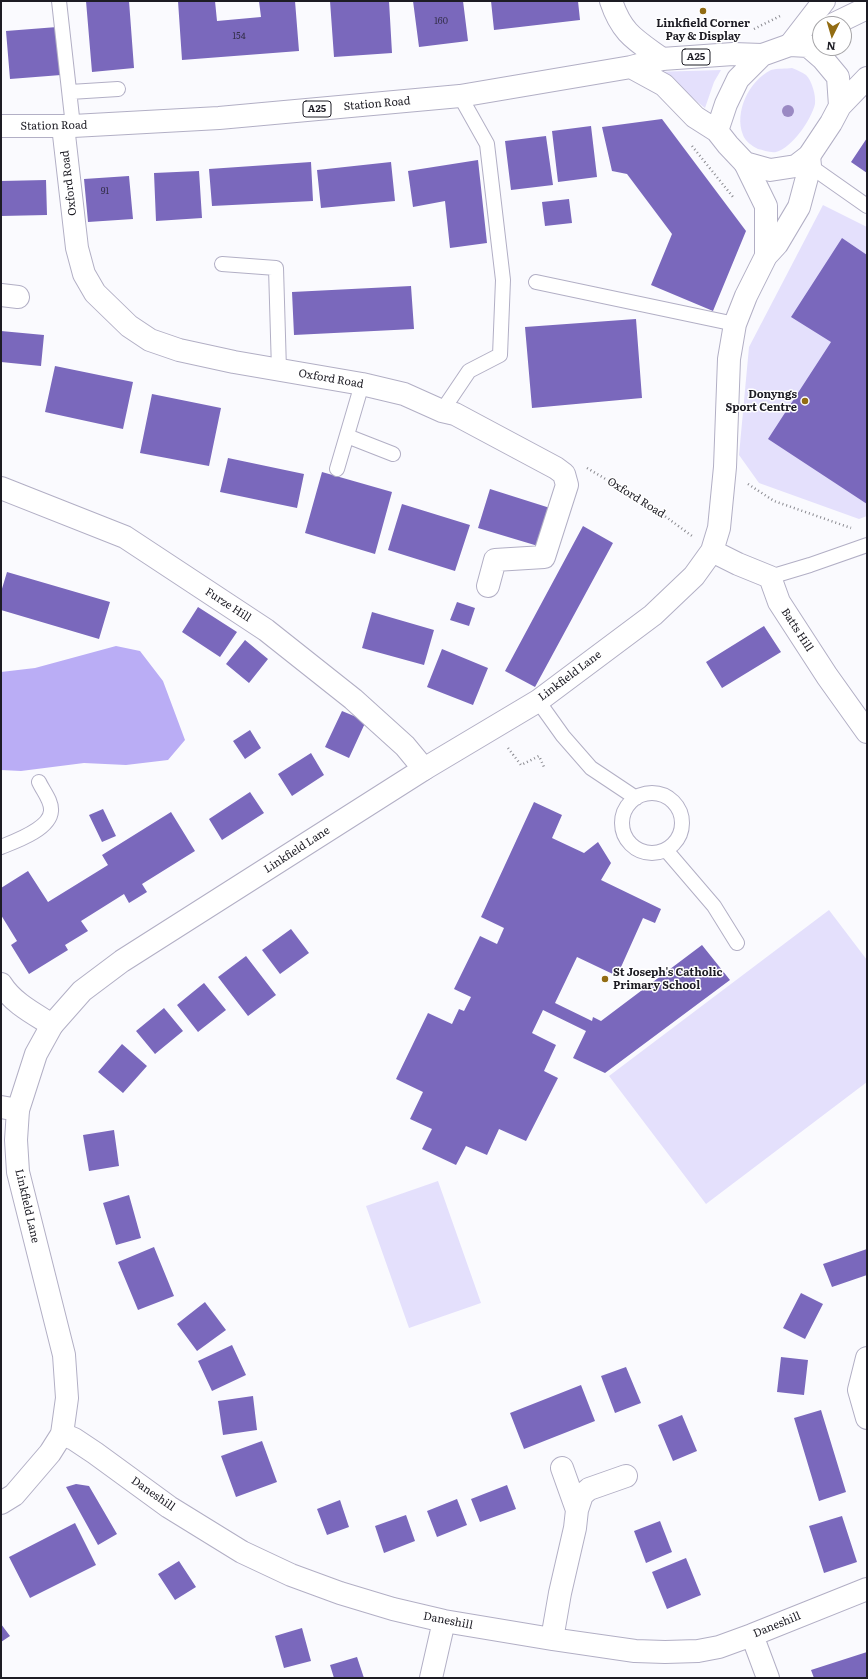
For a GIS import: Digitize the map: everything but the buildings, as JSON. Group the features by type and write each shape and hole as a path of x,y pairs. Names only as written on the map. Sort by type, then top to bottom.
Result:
{"street":[{"path":"611,1 616,15 630,36 662,59"},
{"path":"824,1 806,42 838,77 840,106"},
{"path":"850,16 867,8"},
{"name":"A25","path":"630,67 662,59 733,54 762,54 806,42"},
{"name":"A25","path":"717,131 726,104 738,79 762,54"},
{"path":"630,67 664,85 695,117 717,131 745,163 770,170 796,166 809,161 840,106 867,78"},
{"name":"Station Road","path":"1,126 68,126 219,118 460,96 630,67"},
{"name":"Oxford Road","path":"68,126 77,248 84,274 95,292 112,311 129,326 150,340 179,350 234,362 362,384 404,394 442,411 455,414 556,468 564,474"},
{"name":"Linkfield Lane","path":"1,1503 14,1495 50,1454 62,1434 67,1398 64,1355 18,1172 16,1140 9,1109 52,1025 82,991 122,961 424,769 538,701 653,615 694,576 712,551 719,528 725,467 729,359 735,324 746,296 766,256 777,244 799,207 809,161"},
{"name":"Linkfield Lane","path":"745,163 766,206 766,256"},
{"path":"488,586 496,560 544,557 567,485 564,474"},
{"name":"Furze Hill","path":"1,488 125,537 266,630 353,699 405,746 424,769"},
{"path":"712,551 738,564 770,577"},
{"name":"Batts Hill","path":"770,577 778,602 827,676 867,732"},
{"path":"3,990 18,1004 52,1025"},
{"path":"867,1358 859,1390 867,1418"},
{"name":"Daneshill","path":"62,1434 95,1453 169,1507 242,1552 291,1575 340,1593 393,1610 444,1621 635,1651 698,1651 719,1647 752,1635 867,1589"},
{"path":"562,1468 577,1510"},
{"path":"552,1639 560,1593 575,1528 577,1510 582,1495 589,1489 626,1476"},
{"path":"431,1678 444,1621"},
{"path":"752,1635 768,1678"}],"lane":[{"path":"59,1 70,92 68,126"},
{"path":"70,92 118,89"},
{"path":"442,411 469,371 500,355 502,280 487,144 460,96"},
{"path":"809,161 867,206"},
{"path":"222,264 276,268 279,370"},
{"path":"536,282 735,324"},
{"path":"337,469 362,384"},
{"path":"347,436 393,454"},
{"path":"770,577 867,545"},
{"path":"538,701 563,736 591,768 636,798"},
{"path":"1,847 23,838 40,828 49,820 51,811 48,800 39,782"},
{"path":"650,794 664,795 672,800 679,808 682,817 680,836 674,844 666,850 656,853 646,853 629,843 624,834 622,824 628,805 636,798 650,794"},
{"path":"666,850 714,906 737,943"}],"path":[{"name":"Oxford Road","path":"564,474 582,467 588,469 651,506 712,551"},
{"path":"725,467 774,501 853,528"},
{"path":"521,765 539,756 544,766"}],"shaded area":[{"path":"792,68 806,75 810,81 815,97 813,110 800,132 788,145 776,152 758,149 751,145 743,135 740,117 745,98 750,89 763,75 773,69"},
{"path":"721,70 714,82 705,108 676,85 653,72"},
{"name":"Donyngs Sport Centre","path":"823,205 867,227 867,516 859,519 759,483 739,455 749,347"},
{"path":"116,646 140,651 163,681 185,740 168,760 126,765 84,763 21,771 1,770 1,672 35,668"},
{"path":"829,910 867,960 867,1082 706,1204 609,1076"},
{"path":"438,1181 481,1303 409,1328 366,1206"}],"place":[{"name":"Linkfield Corner Pay & Display","path":"703,11"},
{"name":"Donyngs Sport Centre","path":"805,401"},
{"name":"St Joseph's Catholic Primary School","path":"605,979"}]}
